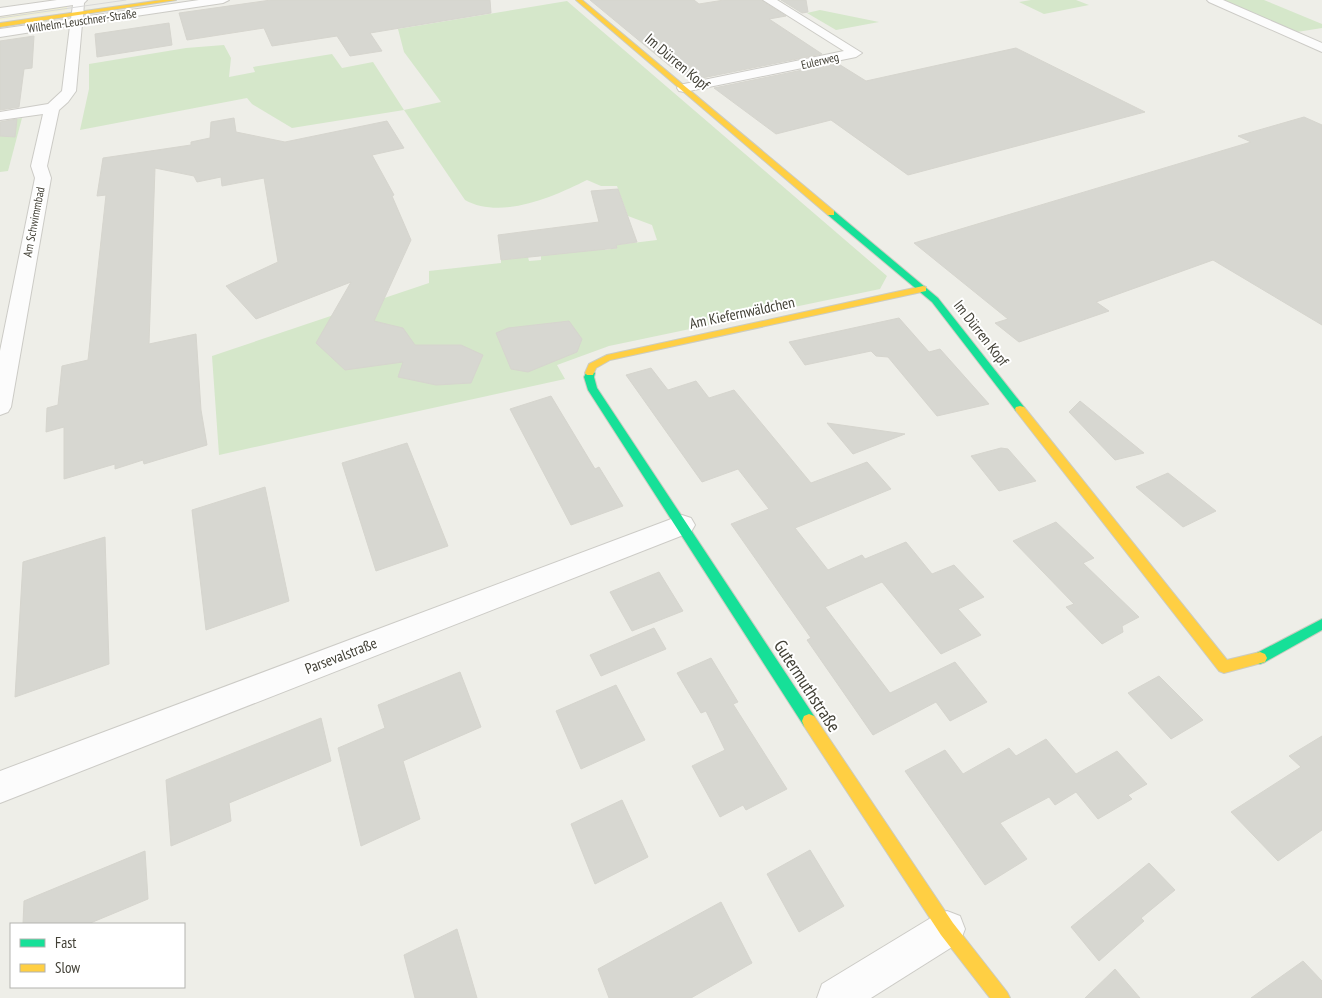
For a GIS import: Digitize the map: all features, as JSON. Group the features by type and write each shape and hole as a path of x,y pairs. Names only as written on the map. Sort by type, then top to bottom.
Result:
{"street":[{"name":"Wilhelm-Leuschner-Straße","path":"0,12 80,0"},
{"path":"0,116 52,108 69,91 76,18 80,0"},
{"name":"Wilhelm-Leuschner-Straße","path":"0,33 173,0"},
{"name":"Wilhelm-Leuschner-Straße","path":"0,25 76,18 223,0"},
{"name":"Im Dürren Kopf","path":"579,0 923,289 949,316 1224,667 1262,656 1322,624"},
{"name":"Eulerweg","path":"684,88 856,53 769,0"},
{"path":"1213,0 1322,48"},
{"name":"Am Schwimmbad","path":"0,407 42,178 39,166 52,108"},
{"name":"Am Kiefernwäldchen","path":"592,388 589,377 590,370 596,363 607,358 923,289"},
{"name":"Gutermuthstraße","path":"592,388 947,930 1001,998"},
{"name":"Parsevalstraße","path":"0,787 682,525"},
{"path":"836,998 947,930"}],"shaded area":[{"path":"1031,0 1076,0 1089,5 1044,14 1019,2"},
{"path":"1223,0 1264,0 1322,24 1322,28 1297,32"},
{"path":"567,1 887,276 880,289 609,346 557,365 565,379 219,455 212,356 429,283 429,271 501,263 501,260 528,257 529,261 541,260 541,256 604,246 605,250 617,248 616,245 657,240 652,225 628,216 617,186 601,186 587,180 543,199 510,207 494,208 479,206 465,200 404,110 441,102 404,52 398,29"},
{"path":"820,10 879,22 836,30 807,13"},
{"path":"224,45 231,58 229,77 255,72 253,67 332,54 342,68 373,62 404,110 292,128 252,104 247,98 80,130 89,89 89,64 186,48"},
{"path":"22,118 8,171 0,172 0,122"}],"sand":[{"path":"67,5 67,10 0,20 0,13"}],"building":[{"path":"271,0 490,0 491,13 370,33 382,51 350,56 337,36 272,46 264,28 187,40 179,13"},
{"path":"590,0 694,0 699,4 724,0 761,0 786,16 769,19 822,54 692,80 674,66 671,67"},
{"path":"781,0 806,0 808,12 802,13"},
{"path":"169,23 172,45 97,57 95,34"},
{"path":"34,36 32,68 24,69 19,107 0,110 0,41"},
{"path":"1016,48 1145,112 908,175 831,120 776,134 714,88 837,63 866,81"},
{"path":"1304,117 1322,125 1322,325 1213,260 1096,302 1109,311 1019,342 995,323 1008,319 914,243 1251,142 1238,136"},
{"path":"234,118 236,132 285,142 387,121 404,148 372,155 394,195 392,196 411,240 374,321 403,328 415,345 461,345 483,355 471,383 436,385 398,377 403,362 345,370 316,343 351,282 256,319 226,286 278,262 264,178 222,186 221,177 197,182 194,176 155,168 149,344 196,334 201,410 207,445 144,464 143,460 115,469 115,464 64,479 64,427 46,432 47,408 58,405 62,366 88,360 106,195 97,196 103,158 191,145 191,142 210,138 211,122"},
{"path":"17,119 15,137 0,136 0,122"},
{"path":"618,189 637,242 616,245 617,248 501,260 498,235 599,222 591,191"},
{"path":"899,318 929,352 940,349 989,404 937,416 888,357 876,356 871,351 805,365 789,342"},
{"path":"569,321 582,339 577,352 528,372 511,369 496,333 508,328"},
{"path":"651,368 668,390 696,381 709,398 734,390 811,483 867,462 891,489 795,528 828,570 862,555 865,559 906,542 932,574 954,565 984,597 958,609 981,635 941,654 882,582 825,607 890,693 955,662 987,702 950,721 936,702 873,735 807,640 811,638 731,524 769,509 738,469 702,482 626,375"},
{"path":"551,396 595,469 599,467 623,506 571,525 510,409"},
{"path":"1080,401 1144,453 1115,460 1069,412"},
{"path":"827,423 905,434 853,454"},
{"path":"407,443 448,546 376,571 342,463"},
{"path":"1001,448 1008,449 1036,481 999,491 971,456"},
{"path":"1168,473 1216,511 1183,527 1136,487"},
{"path":"265,487 289,601 206,630 192,510"},
{"path":"1056,522 1094,558 1083,563 1139,617 1122,626 1123,632 1102,644 1066,607 1074,604 1013,541"},
{"path":"105,537 109,664 15,697 23,562"},
{"path":"659,572 683,611 632,631 610,592"},
{"path":"654,628 666,649 601,676 590,655"},
{"path":"711,658 738,702 733,704 787,789 746,810 743,805 720,817 692,766 725,750 706,711 701,713 677,673"},
{"path":"460,672 481,727 403,761 420,819 361,846 338,748 385,728 378,705"},
{"path":"1159,676 1203,720 1171,739 1128,693"},
{"path":"616,685 645,740 581,769 556,711"},
{"path":"321,718 331,761 229,803 231,821 171,846 166,780"},
{"path":"1322,736 1322,830 1278,861 1231,812 1301,767 1289,756"},
{"path":"1046,739 1076,774 1117,751 1147,784 1128,795 1132,799 1098,819 1076,792 1055,805 1049,797 1000,823 1027,859 985,885 905,771 945,750 963,774 1009,748 1016,756"},
{"path":"622,800 648,857 595,884 571,824"},
{"path":"810,850 844,906 799,932 767,874"},
{"path":"145,851 148,899 90,923 23,923 24,901"},
{"path":"1149,863 1175,890 1141,918 1144,921 1099,961 1071,927"},
{"path":"721,902 752,963 691,998 609,998 598,969"},
{"path":"457,929 477,998 415,998 404,955"},
{"path":"1303,961 1322,981 1322,998 1251,998"},
{"path":"1115,969 1140,998 1085,998"}],"tram line":[{"path":"0,18 126,0"}],"traffic: fast":[{"path":"831,213 935,300 1020,409"},
{"path":"590,373 589,377 592,388 809,721"},
{"path":"1260,658 1322,624"}],"traffic: slow":[{"path":"0,25 173,0"},
{"path":"579,0 831,213"},
{"path":"590,373 592,366 607,358 923,289"},
{"path":"1020,409 1224,667 1260,658"},
{"path":"809,721 947,929 1001,998"}]}
